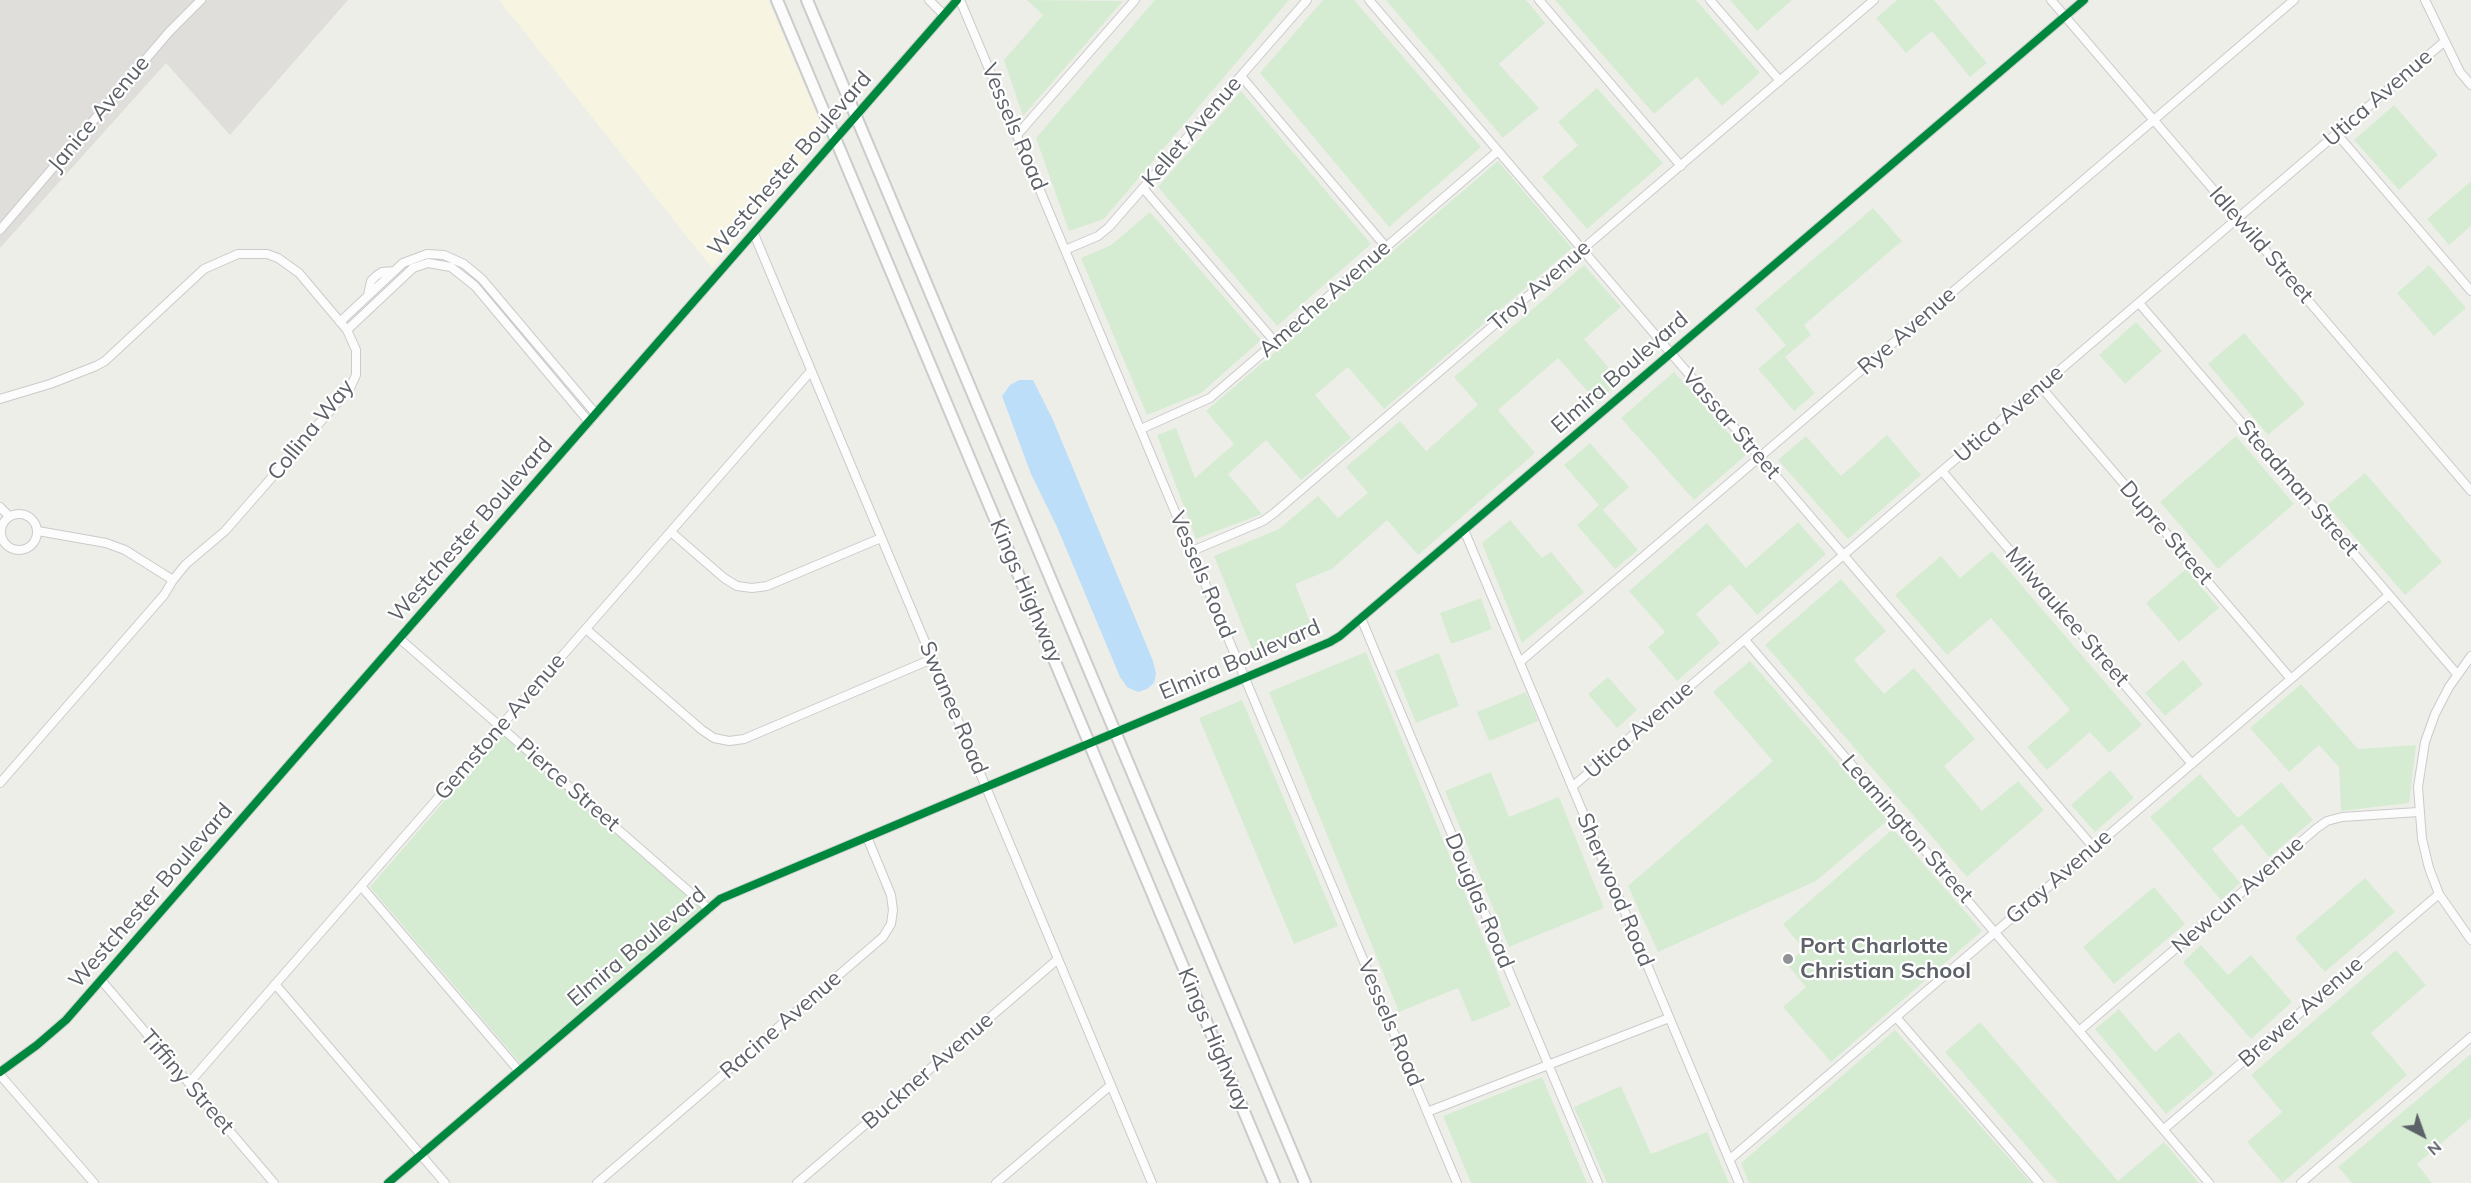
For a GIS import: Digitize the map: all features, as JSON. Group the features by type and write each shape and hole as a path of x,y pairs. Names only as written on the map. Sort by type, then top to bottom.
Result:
{"main road":[{"name":"Kings Highway","path":"777,0 1274,1183"},
{"name":"Kings Highway","path":"807,0 1305,1183"}],"street":[{"name":"Janice Avenue","path":"0,230 169,32 201,0"},
{"name":"Westchester Boulevard","path":"0,1073 57,1029 101,980 959,0"},
{"name":"Vessels Road","path":"959,0 1457,1183"},
{"path":"1017,135 1135,0"},
{"name":"Kellet Avenue","path":"1065,250 1098,236 1110,226 1307,0"},
{"name":"Vassar Street","path":"1369,0 2094,848"},
{"path":"1539,0 1681,166"},
{"path":"1710,0 1780,81"},
{"name":"Troy Avenue","path":"1192,551 1273,514 1875,0"},
{"name":"Idlewild Street","path":"2051,0 2471,491"},
{"name":"Elmira Boulevard","path":"388,1183 720,899 1330,642 1361,618 2084,0"},
{"name":"Rye Avenue","path":"1520,662 2294,0"},
{"path":"2425,0 2460,72 2471,85"},
{"path":"931,1 944,15"},
{"name":"Utica Avenue","path":"1572,787 2445,41"},
{"path":"1240,76 1386,247"},
{"path":"2337,134 2471,291"},
{"name":"Ameche Avenue","path":"1141,429 1210,398 1498,151"},
{"path":"1143,188 1275,342"},
{"name":"Swanee Road","path":"754,234 1152,1183"},
{"name":"Collina Way","path":"0,399 50,384 105,361 204,269 238,254 267,254 288,264 340,322 356,350 356,375 350,388 225,531 194,556 172,580 164,595 0,783"},
{"path":"340,322 365,298 371,281 382,272 394,271 409,260 427,254 455,259 479,277 596,414"},
{"path":"437,254 437,263"},
{"path":"346,330 413,268 428,262 451,267 472,283 589,422"},
{"path":"472,283 479,277"},
{"path":"365,298 368,308"},
{"name":"Steadman Street","path":"2139,303 2457,674"},
{"name":"Gemstone Avenue","path":"189,1083 812,371"},
{"name":"Dupre Street","path":"2041,387 2291,680"},
{"name":"Milwaukee Street","path":"1942,471 2192,764"},
{"path":"0,507 9,516"},
{"path":"26,515 34,521 38,531 32,545 23,550 12,549 4,543 1,533 3,523 9,516 26,515"},
{"name":"Sherwood Road","path":"1464,530 1739,1183"},
{"path":"38,531 106,543 125,550 172,580"},
{"path":"671,531 724,578 737,585 752,588 767,586 881,538"},
{"name":"Gray Avenue","path":"1729,1160 2390,595"},
{"name":"Douglas Road","path":"1361,618 1598,1183"},
{"path":"586,629 702,730 714,738 729,741 744,739 932,659"},
{"name":"Pierce Street","path":"400,639 708,909"},
{"name":"Leamington Street","path":"1745,640 2209,1183"},
{"path":"2471,656 2457,674 2438,707 2425,742 2420,772 2418,812 2425,853 2439,894 2471,940"},
{"name":"Newcun Avenue","path":"2079,1031 2327,821 2342,817 2418,812"},
{"name":"Racine Avenue","path":"597,1183 883,937 891,924 893,910 891,895 867,837"},
{"path":"361,886 519,1071"},
{"name":"Brewer Avenue","path":"2163,1130 2439,894"},
{"name":"Buckner Avenue","path":"797,1183 1058,959"},
{"name":"Tiffiny Street","path":"101,980 274,1183"},
{"path":"275,984 445,1183"},
{"path":"1896,1017 2039,1183"},
{"path":"1428,1112 1670,1018"},
{"path":"2301,1183 2471,1037"},
{"path":"0,1073 94,1183"},
{"path":"996,1183 1111,1085"}],"shaded area":[{"path":"0,0 348,0 230,135 166,63 0,248"},
{"path":"499,0 768,0 826,135 712,268"}],"green space":[{"path":"1027,0 1123,1 1023,116 1004,60 1043,15"},
{"path":"1155,0 1289,0 1104,219 1069,231 1036,138"},
{"path":"1323,0 1354,0 1481,147 1389,227 1260,73"},
{"path":"1386,0 1526,0 1545,23 1499,64 1539,108 1503,138"},
{"path":"1555,0 1696,0 1760,73 1722,106 1697,77 1654,114"},
{"path":"1730,0 1792,0 1757,31"},
{"path":"1897,0 1934,0 1987,63 1970,77 1932,31 1906,53 1876,18"},
{"path":"1597,88 1663,163 1587,229 1542,177 1578,145 1558,122"},
{"path":"1241,91 1371,244 1277,326 1158,187"},
{"path":"2394,105 2438,155 2399,190 2354,140"},
{"path":"1498,161 1572,248 1384,409 1348,367 1315,395 1351,438 1301,480 1266,440 1228,474 1262,514 1196,539 1157,435 1176,428 1195,478 1234,444 1206,411"},
{"path":"2471,181 2471,226 2449,245 2427,219"},
{"path":"1873,208 1902,241 1804,325 1811,335 1785,357 1815,393 1794,411 1758,369 1786,345 1755,309"},
{"path":"1150,212 1261,340 1201,393 1147,415 1081,258 1111,245"},
{"path":"1584,265 1621,307 1584,339 1620,381 1597,402 1558,358 1498,410 1535,453 1418,555 1387,520 1332,569 1295,584 1315,634 1256,659 1214,556 1279,529 1318,496 1338,518 1368,493 1346,467 1400,421 1426,451 1478,405 1454,377"},
{"path":"2429,265 2466,308 2434,336 2397,293"},
{"path":"2136,322 2162,351 2125,384 2099,355"},
{"path":"2244,333 2305,404 2268,435 2208,364"},
{"path":"1674,372 1747,454 1694,500 1621,418"},
{"path":"1887,435 1921,475 1848,539 1778,460 1806,436 1841,476"},
{"path":"2236,436 2294,504 2218,569 2160,502"},
{"path":"1590,443 1629,487 1603,510 1638,550 1615,569 1577,525 1599,505 1564,465"},
{"path":"2365,473 2442,562 2405,595 2327,505"},
{"path":"1510,520 1542,558 1551,552 1584,592 1522,643 1482,543"},
{"path":"1798,522 1826,554 1757,615 1730,584 1696,614 1720,643 1677,681 1648,647 1665,632 1629,591 1707,523 1746,568"},
{"path":"1992,551 2142,725 2109,753 2090,732 2047,770 2027,747 2070,710 1991,618 1947,655 1895,595 1941,556 1960,578"},
{"path":"2186,569 2219,608 2179,642 2146,603"},
{"path":"1841,579 1886,631 1854,660 1884,694 1914,668 1975,739 1944,766 1982,811 2018,781 2044,810 1967,877 1765,645"},
{"path":"1481,598 1492,629 1451,644 1440,613"},
{"path":"1366,652 1511,1006 1472,1022 1458,988 1399,1012 1269,692"},
{"path":"1439,653 1459,706 1416,723 1395,671"},
{"path":"2183,660 2203,684 2165,716 2145,693"},
{"path":"1750,661 1888,820 1816,881 1658,952 1628,886 1773,761 1713,692"},
{"path":"1608,677 1637,710 1617,728 1588,694"},
{"path":"2301,684 2358,749 2416,745 2409,803 2341,811 2339,767 2319,745 2289,772 2250,728"},
{"path":"1526,692 1538,721 1489,741 1477,712"},
{"path":"1242,700 1338,926 1294,944 1199,718"},
{"path":"502,734 702,909 520,1063 370,887"},
{"path":"2110,770 2134,798 2095,832 2071,805"},
{"path":"1491,772 1509,817 1559,797 1604,908 1509,947 1445,791"},
{"path":"2200,774 2238,818 2281,782 2313,820 2269,857 2242,824 2212,849 2240,883 2221,900 2150,817"},
{"path":"1893,829 1982,931 1831,1062 1783,1007 1806,987 1787,964 1804,949 1783,924"},
{"path":"2365,878 2395,912 2325,972 2295,938"},
{"path":"2154,887 2185,924 2114,984 2083,947"},
{"path":"2201,945 2228,975 2251,955 2292,1002 2251,1039 2183,962"},
{"path":"2396,950 2426,985 2371,1033 2407,1075 2282,1183 2247,1142 2282,1112 2251,1075"},
{"path":"2119,1009 2155,1052 2179,1032 2214,1074 2166,1114 2095,1029"},
{"path":"1980,1022 2118,1181 2164,1142 2199,1183 2058,1183 1945,1052"},
{"path":"1895,1030 2031,1183 1749,1183 1741,1163"},
{"path":"2471,1054 2471,1118 2417,1164 2432,1183 2352,1183 2338,1167"},
{"path":"1542,1077 1587,1183 1471,1183 1443,1116"},
{"path":"1621,1086 1651,1154 1707,1132 1729,1183 1607,1183 1574,1107"}],"water":[{"path":"1019,380 1033,380 1053,420 1153,661 1156,674 1154,683 1147,689 1138,692 1127,687 1120,677 1057,527 1031,474 1002,396 1010,385"}],"cycle path":[{"path":"0,1072 66,1020 957,0"},
{"path":"388,1183 720,899 1340,636 2084,0"}],"place":[{"name":"Port Charlotte Christian School","path":"1788,959"}]}
